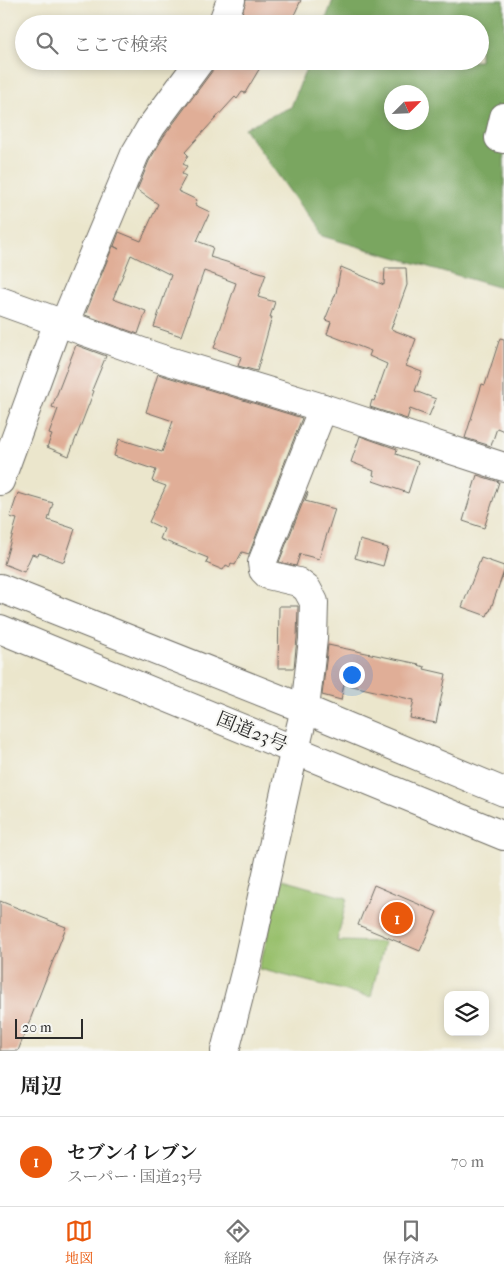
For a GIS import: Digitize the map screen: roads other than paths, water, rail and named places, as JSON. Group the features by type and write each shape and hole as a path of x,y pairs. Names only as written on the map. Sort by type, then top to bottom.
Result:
{"main road":[{"path":"225,15 231,0"},
{"path":"0,481 61,323 136,154 151,127 193,70"},
{"path":"504,117 499,138 504,140"},
{"path":"0,300 156,356 504,467"},
{"path":"225,1051 247,965 305,709 313,639 314,602 307,589 301,584 268,575 262,566 323,408"},
{"path":"0,588 305,709 504,792"},
{"name":"国道23号","path":"0,629 504,836"}],"place":[{"name":"セブンイレブン","path":"397,918"}]}
